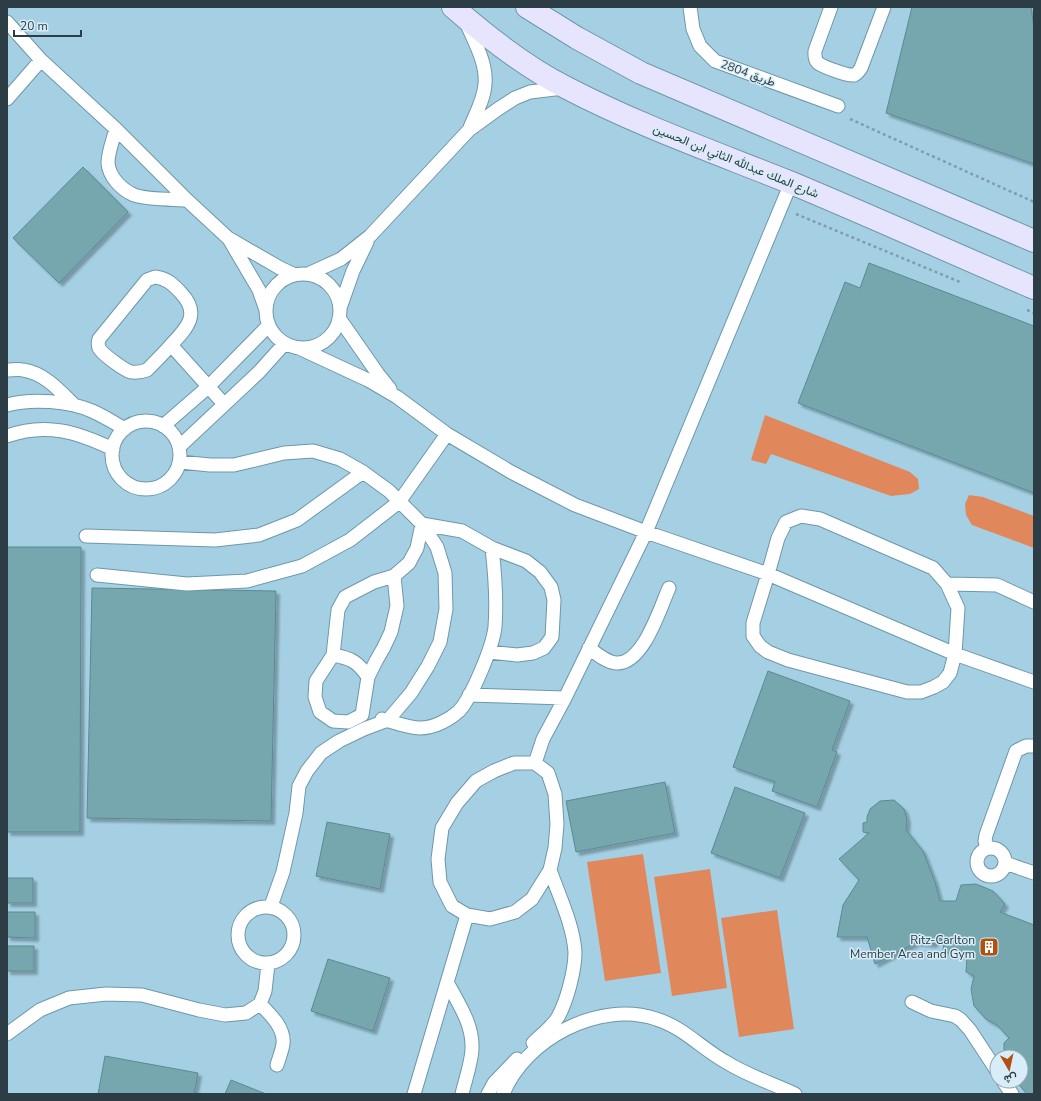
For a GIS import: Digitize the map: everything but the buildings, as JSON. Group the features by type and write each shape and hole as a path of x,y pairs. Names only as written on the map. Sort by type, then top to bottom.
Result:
{"main road":[{"path":"527,7 576,38 641,73 1034,241"},
{"name":"شارع الملك عبدالله الثاني ابن الحسين","path":"458,12 508,50 566,88 647,125 791,183 1034,288"}],"lane":[{"name":"طريق 2804","path":"690,7 693,29 700,46 715,61 838,106"},
{"path":"831,7 815,51 815,57 817,62 821,65 846,75 853,75 862,68 884,7"},
{"path":"458,12 479,51 484,68 485,83 482,100 469,130"},
{"path":"7,22 41,60 116,129 187,200 228,238 280,268 320,278 330,285 337,296 340,313 378,374 397,397"},
{"path":"7,99 41,60"},
{"path":"266,310 268,298 274,287 284,279 342,259 370,236 469,130 515,98 530,92 566,88"},
{"path":"116,129 108,164 113,178 122,188 135,195 187,200"},
{"path":"535,763 543,739 565,698 646,532 791,183"},
{"path":"299,348 313,346 325,340 334,331 353,271 370,236"},
{"path":"228,238 259,290 266,310 269,325 275,336 285,343 368,380 397,397 447,434 511,472 575,505 646,532 768,574 955,654 1034,682"},
{"path":"155,277 163,278 170,283 188,301 191,311 190,322 171,345 150,367 139,373 130,372 122,367 104,354 100,350 98,344 102,334 141,287 147,280 155,277"},
{"path":"163,426 208,387 269,325"},
{"path":"179,447 259,372 285,343"},
{"path":"171,345 224,404"},
{"path":"7,370 22,370 39,374 53,384 74,405"},
{"path":"7,405 39,401 74,405 93,411 125,429"},
{"path":"144,422 156,423 163,426 171,431 179,447 180,462 176,471 171,478 154,488 144,489 135,487 126,482 119,476 112,458 115,441 125,429 132,424 144,422"},
{"path":"7,436 18,432 62,430 87,437 113,449"},
{"path":"97,575 187,584 247,581 302,566 350,540 399,502 447,434"},
{"path":"180,462 210,465 234,465 284,453 313,451 340,459 363,472 389,491 422,524 437,547 445,573 446,609 440,642 428,666 411,693 388,720 339,741 321,753 307,770 299,786 296,814 284,865 271,906"},
{"path":"86,536 215,540 258,535 297,520 363,472"},
{"path":"801,516 820,519 933,568 947,584 958,608 955,654 950,673 943,682 921,692 907,692 788,660 774,654 760,646 753,636 753,623 768,574 778,538 786,522 801,516"},
{"path":"422,524 462,531 492,548 526,561 540,572 551,587 554,600 552,637 544,648 533,653 517,655 489,652"},
{"path":"422,524 417,548 409,563 394,576 374,582 345,597 338,610 333,655 316,681 315,697 320,712 333,721 348,722 362,715 420,728 438,724 458,711 469,695 489,652 494,628 497,590 492,548"},
{"path":"362,715 368,677 391,632 397,606 394,576"},
{"path":"947,584 997,585 1034,602"},
{"path":"589,648 608,661 618,663 629,660 638,653 646,641 669,588"},
{"path":"333,655 349,659 357,663 368,677"},
{"path":"469,695 565,698"},
{"path":"988,848 985,838 1016,751 1026,746 1034,746"},
{"path":"514,763 535,763 548,773 555,794 557,824 555,848 550,870 532,899 515,912 490,919 467,915 452,906 440,882 438,859 442,828 457,803 476,781 494,771 514,763"},
{"path":"988,848 994,848 1000,851 1004,856 1005,863 1004,869 1000,874 987,876 982,874 977,868 976,862 982,851 988,848"},
{"path":"1005,863 1034,873"},
{"path":"488,1094 494,1083 557,1018 566,998 575,953 571,929 550,870"},
{"path":"271,906 286,914 295,928 294,945 284,958 268,964 254,961 243,953 238,940 238,927 245,915 257,907 271,906"},
{"path":"414,1094 467,915"},
{"path":"7,1034 40,1010 69,998 106,994 142,995 199,1010 226,1015 246,1013 260,1004 265,991 268,964"},
{"path":"447,982 464,1013 471,1033 472,1049 462,1094"},
{"path":"912,1002 931,1011 955,1016 961,1020 970,1030 989,1059"},
{"path":"260,1004 274,1018 281,1029 283,1042 277,1065"},
{"path":"504,1094 514,1075 525,1060 538,1047 565,1029 586,1021 624,1014 642,1014 672,1025 744,1073 795,1094"},
{"path":"557,1018 565,1029"}],"path":[{"path":"838,106 835,112 1034,202"},
{"path":"781,208 962,283"},
{"path":"1027,310 1034,313"}],"shaded area":[{"path":"765,415 910,472 918,479 919,489 910,494 891,496 771,454 766,464 751,460"},
{"path":"969,495 983,497 1034,516 1034,548 972,525 966,515 965,504"},
{"path":"643,854 661,973 605,981 587,862"},
{"path":"710,869 727,988 672,996 654,877"},
{"path":"777,910 794,1029 739,1037 721,918"}],"place":[{"name":"Ritz-Carlton Member Area and Gym","path":"989,947"}]}
